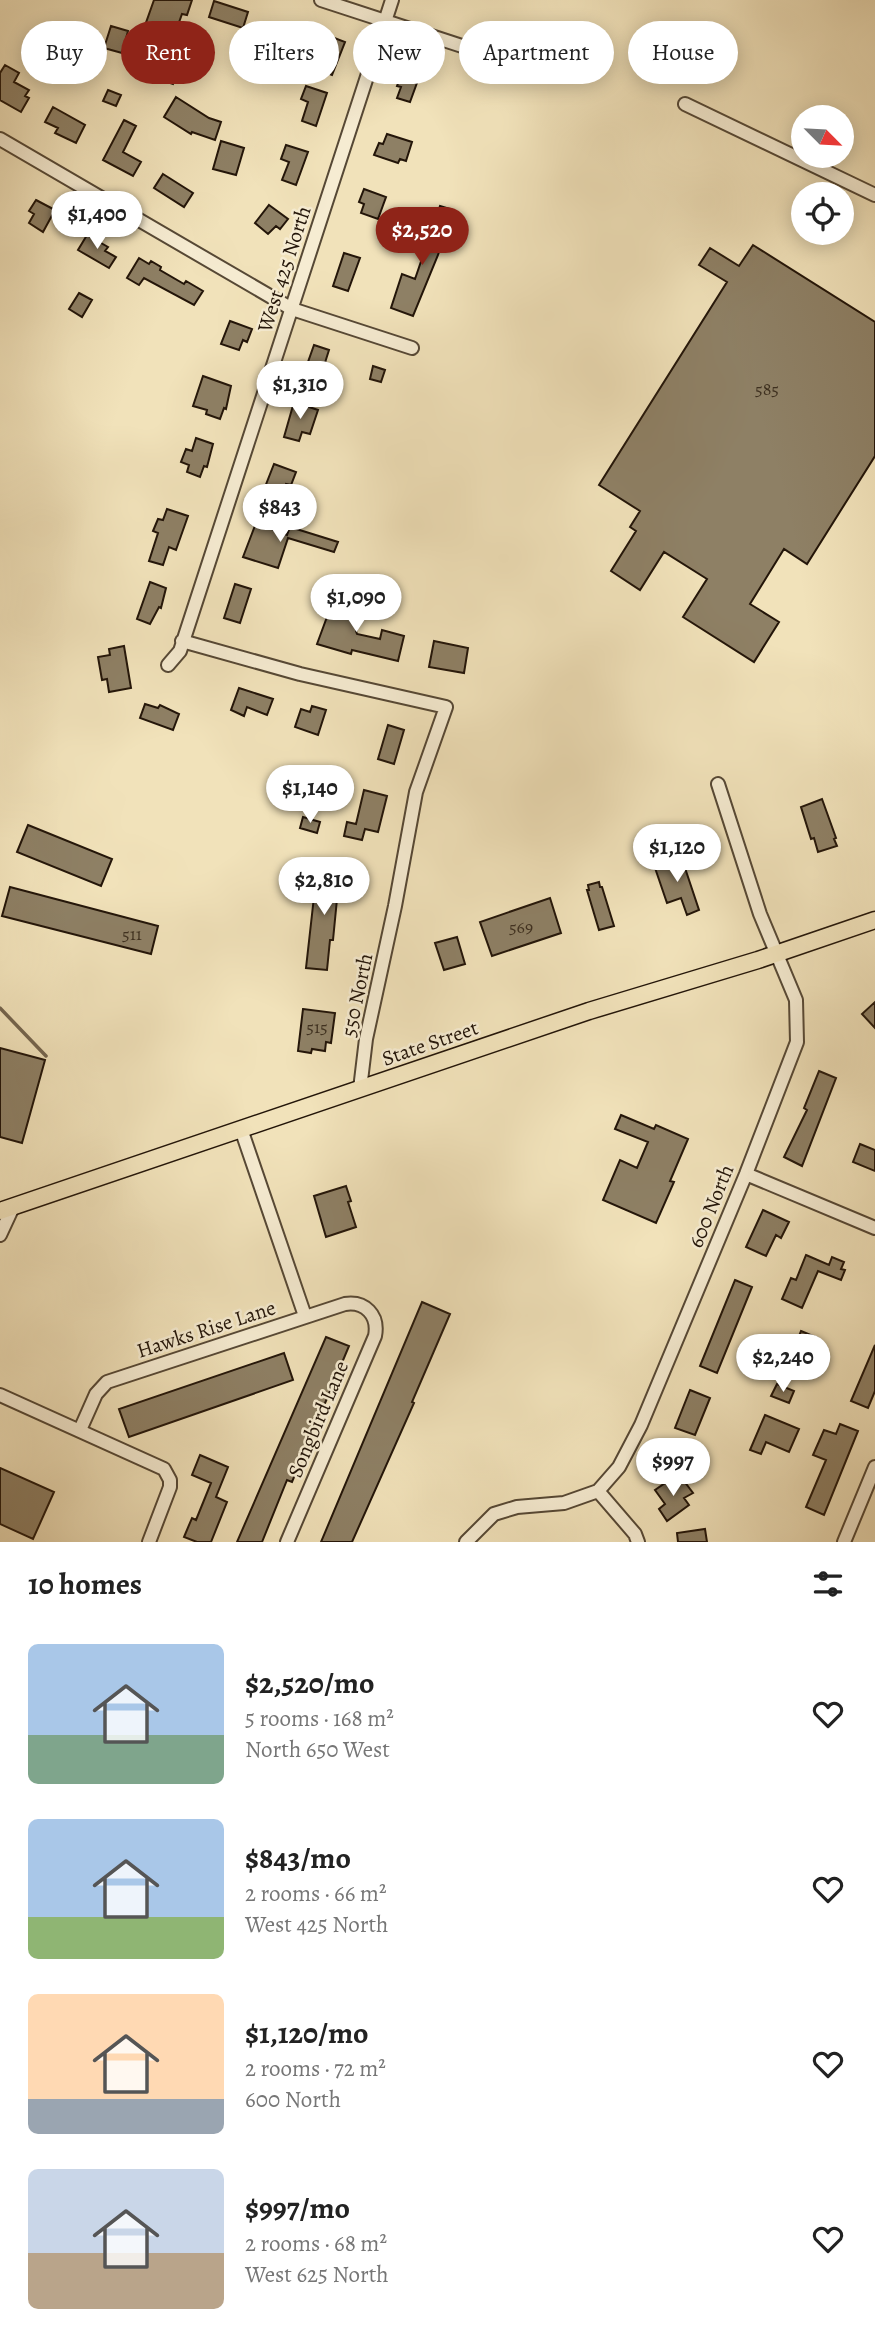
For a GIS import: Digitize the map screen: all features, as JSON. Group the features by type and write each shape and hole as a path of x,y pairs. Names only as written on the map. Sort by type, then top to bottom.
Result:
{"main road":[{"name":"State Street","path":"6,1209 589,1011 875,920"}],"street":[{"path":"321,0 385,21"},
{"name":"West 425 North","path":"385,21 392,0"},
{"name":"West 425 North","path":"168,665 180,651 365,84"},
{"path":"685,104 875,195"},
{"path":"0,139 292,309 412,348"},
{"name":"550 North","path":"182,641 300,674 446,707 416,792 366,1039 360,1089"},
{"name":"600 North","path":"598,1491 619,1467 641,1425 746,1174 797,1042 796,1000 760,914 718,783"},
{"path":"241,1129 305,1316"},
{"path":"746,1174 875,1228"},
{"path":"0,1235 6,1209"},
{"name":"Hawks Rise Lane","path":"80,1430 96,1394 107,1382 351,1303 370,1311"},
{"name":"Songbird Lane","path":"287,1542 375,1336 376,1324 370,1311"},
{"path":"0,1395 158,1466 167,1473 170,1480 169,1494 149,1542"},
{"path":"844,1542 875,1467"},
{"path":"466,1542 494,1514 517,1507 564,1503 598,1491 635,1534 638,1542"}],"shaded area":[{"path":"393,224 409,230 403,245 398,247 387,243"}],"building":[{"path":"154,0 192,0 187,15 182,14 180,21 147,21"},
{"path":"214,1 248,12 245,21 229,21 229,23 209,17"},
{"path":"111,26 121,29 121,53 107,49"},
{"path":"339,40 345,42 339,57"},
{"path":"5,65 19,73 14,82 29,90 25,96 29,98 21,112 0,100 0,73"},
{"path":"417,84 410,102 397,98 401,87 397,86"},
{"path":"306,86 327,93 316,126 302,121 308,102 301,99"},
{"path":"108,90 121,95 116,106 103,101"},
{"path":"176,97 209,118 221,122 215,140 192,132 191,134 164,117"},
{"path":"53,107 85,125 76,143 55,133 58,128 45,122"},
{"path":"124,120 136,126 123,152 141,162 133,176 103,160"},
{"path":"387,134 412,142 406,161 400,159 398,163 374,155"},
{"path":"221,141 244,148 236,175 213,169"},
{"path":"286,145 308,152 296,185 282,180 289,162 281,159"},
{"path":"163,174 193,193 184,207 154,188"},
{"path":"364,189 386,197 378,219 361,213 364,204 359,202"},
{"path":"36,200 55,210 43,232 29,223 34,214 29,211"},
{"path":"269,205 288,219 280,229 276,226 268,234 255,223"},
{"path":"440,206 453,210 413,316 391,308 402,274 415,279"},
{"path":"87,235 108,247 105,251 116,257 109,268 78,250"},
{"path":"753,245 875,322 875,456 807,564 784,549 750,604 779,622 754,662 683,617 707,579 664,552 640,590 611,571 636,531 630,527 640,511 599,485 727,282 699,265 710,248 739,266"},
{"path":"344,253 360,258 348,291 333,286"},
{"path":"139,258 149,264 151,261 161,267 160,270 184,284 186,281 203,291 194,305 144,278 139,285 127,278"},
{"path":"79,293 92,300 82,317 69,309"},
{"path":"230,321 252,329 247,342 243,340 239,350 221,344"},
{"path":"314,345 329,350 318,385 302,379"},
{"path":"373,366 385,370 381,382 370,379"},
{"path":"203,376 231,386 226,409 224,408 220,419 206,414 207,410 193,406"},
{"path":"294,402 318,410 310,434 302,432 299,441 284,437"},
{"path":"196,438 213,444 207,467 204,466 200,477 187,472 189,465 181,462 186,449 192,451"},
{"path":"274,464 296,472 291,485 286,484 279,503 265,498 269,488 265,487"},
{"path":"167,509 188,516 176,550 169,547 163,565 149,561 158,533 153,531 158,519 163,520"},
{"path":"256,523 287,535 290,527 338,542 334,552 288,538 278,568 243,557"},
{"path":"150,582 166,588 161,608 159,607 150,624 137,619"},
{"path":"235,584 251,589 240,623 224,618"},
{"path":"334,598 364,607 357,634 380,639 382,630 404,636 398,661 352,650 351,654 317,644"},
{"path":"434,641 468,648 464,673 429,667"},
{"path":"124,646 131,688 109,692 107,679 102,680 98,657 110,655 109,649"},
{"path":"239,688 273,699 267,715 247,707 244,716 231,710"},
{"path":"145,704 158,708 160,705 179,714 173,730 140,718"},
{"path":"312,706 326,710 318,735 295,727 301,709 310,712"},
{"path":"388,725 404,730 394,764 378,759"},
{"path":"364,790 387,796 378,832 365,829 362,840 344,836 347,822 356,824"},
{"path":"822,799 837,846 818,852 801,807"},
{"path":"303,817 320,822 317,833 300,828"},
{"path":"28,825 112,859 101,886 17,852"},
{"path":"681,856 699,910 687,915 681,898 667,903 654,865"},
{"path":"317,870 344,872 341,899 337,899 327,970 306,968"},
{"path":"599,882 614,926 599,930 587,890 588,885"},
{"path":"10,887 158,926 151,954 2,916"},
{"path":"550,898 561,933 492,956 480,922"},
{"path":"457,937 465,964 444,970 435,943"},
{"path":"875,1002 875,1028 862,1014"},
{"path":"303,1009 335,1013 331,1043 326,1042 325,1051 298,1051"},
{"path":"0,1048 45,1060 22,1143 0,1137"},
{"path":"819,1071 836,1078 802,1166 784,1157 807,1110 804,1108"},
{"path":"621,1115 654,1129 656,1125 688,1139 670,1181 674,1182 656,1223 603,1200 620,1160 637,1168 648,1142 615,1129"},
{"path":"860,1144 875,1150 875,1171 853,1162"},
{"path":"346,1186 356,1227 326,1237 314,1196"},
{"path":"763,1210 789,1222 781,1238 776,1235 766,1256 746,1247"},
{"path":"806,1255 829,1265 832,1257 844,1262 841,1269 845,1270 841,1280 818,1271 802,1308 782,1299 791,1278 796,1280"},
{"path":"735,1280 752,1287 717,1373 700,1366"},
{"path":"422,1302 450,1314 412,1402 414,1403 352,1542 321,1542"},
{"path":"801,1331 818,1338 812,1353 795,1346"},
{"path":"326,1337 349,1346 292,1482 287,1480 262,1542 237,1542"},
{"path":"875,1345 875,1391 868,1408 851,1401"},
{"path":"284,1353 293,1380 129,1437 119,1409"},
{"path":"777,1384 794,1391 789,1403 771,1396"},
{"path":"690,1390 710,1398 695,1435 675,1428"},
{"path":"765,1415 799,1429 789,1452 766,1442 761,1454 750,1450"},
{"path":"840,1424 858,1431 824,1515 806,1507 826,1460 813,1455 824,1430 836,1434"},
{"path":"200,1455 228,1467 216,1497 227,1502 211,1542 197,1542 184,1537 192,1518 196,1520 211,1483 192,1475"},
{"path":"0,1468 54,1492 33,1539 0,1524"},
{"path":"671,1479 676,1486 684,1481 693,1493 684,1498 689,1505 667,1521 659,1509 665,1504 655,1490"},
{"path":"705,1529 707,1542 678,1542 677,1533"}],"waterway":[{"path":"0,1008 46,1056"}]}
